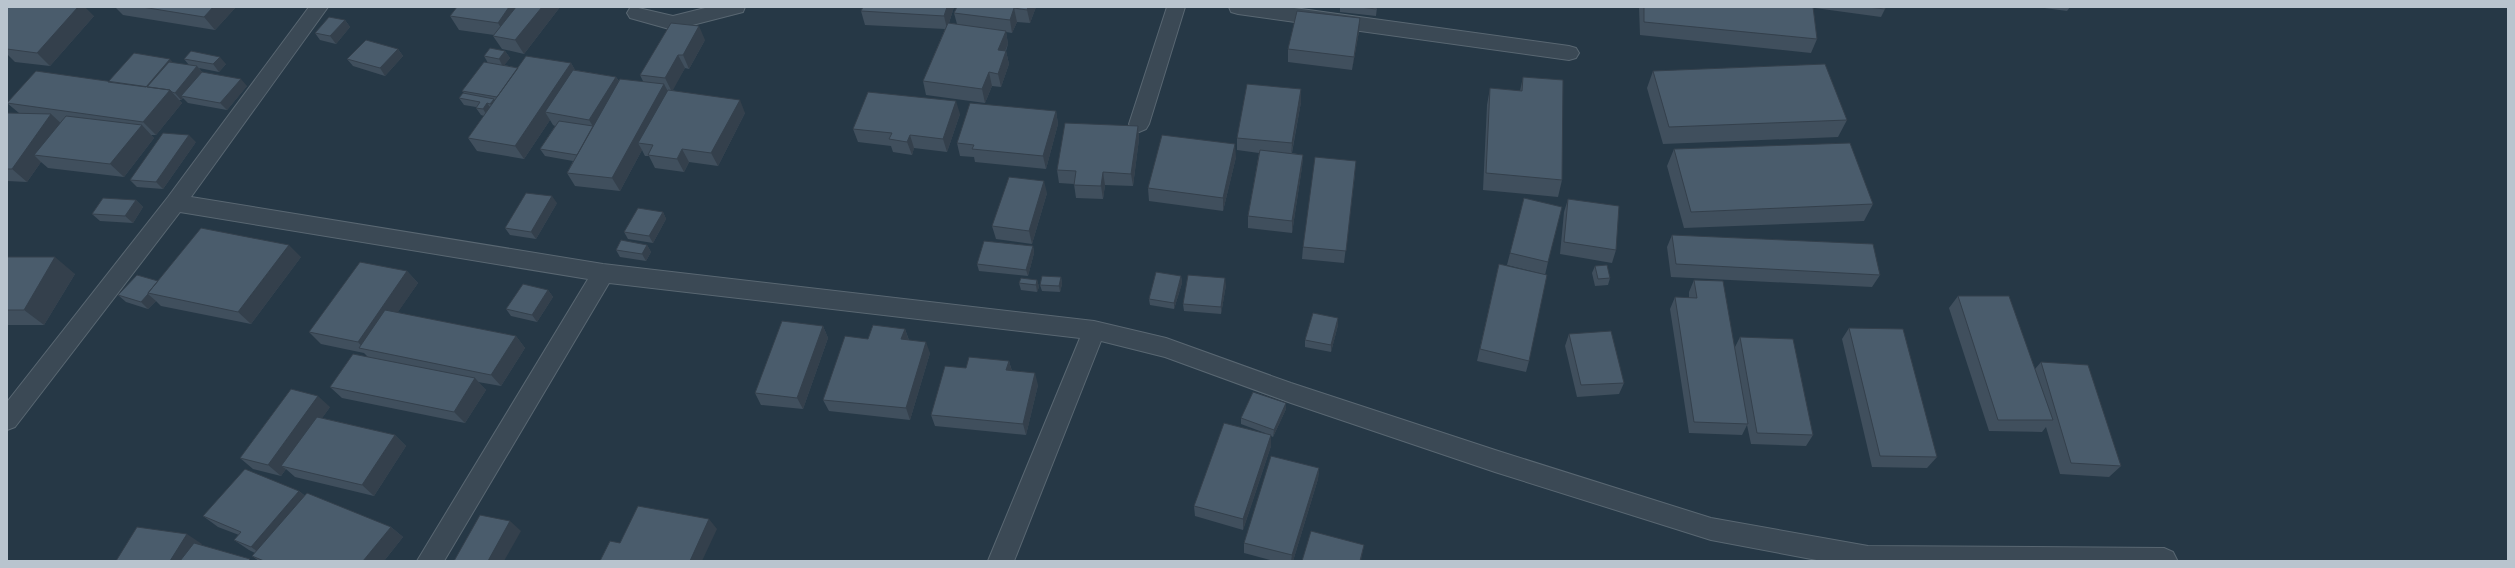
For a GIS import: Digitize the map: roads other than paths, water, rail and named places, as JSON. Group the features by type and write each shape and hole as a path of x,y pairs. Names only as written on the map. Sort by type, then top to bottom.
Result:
{"street":[{"path":"7,420 175,203 319,7"},
{"path":"637,13 673,23 736,7"},
{"path":"1139,124 1176,7"},
{"path":"1238,7 1569,53"},
{"path":"175,203 603,273 1094,330 1166,348 1292,393 1487,458 1711,529 1868,558 2164,560"},
{"path":"430,561 603,273"},
{"path":"1002,561 1094,330"}]}
